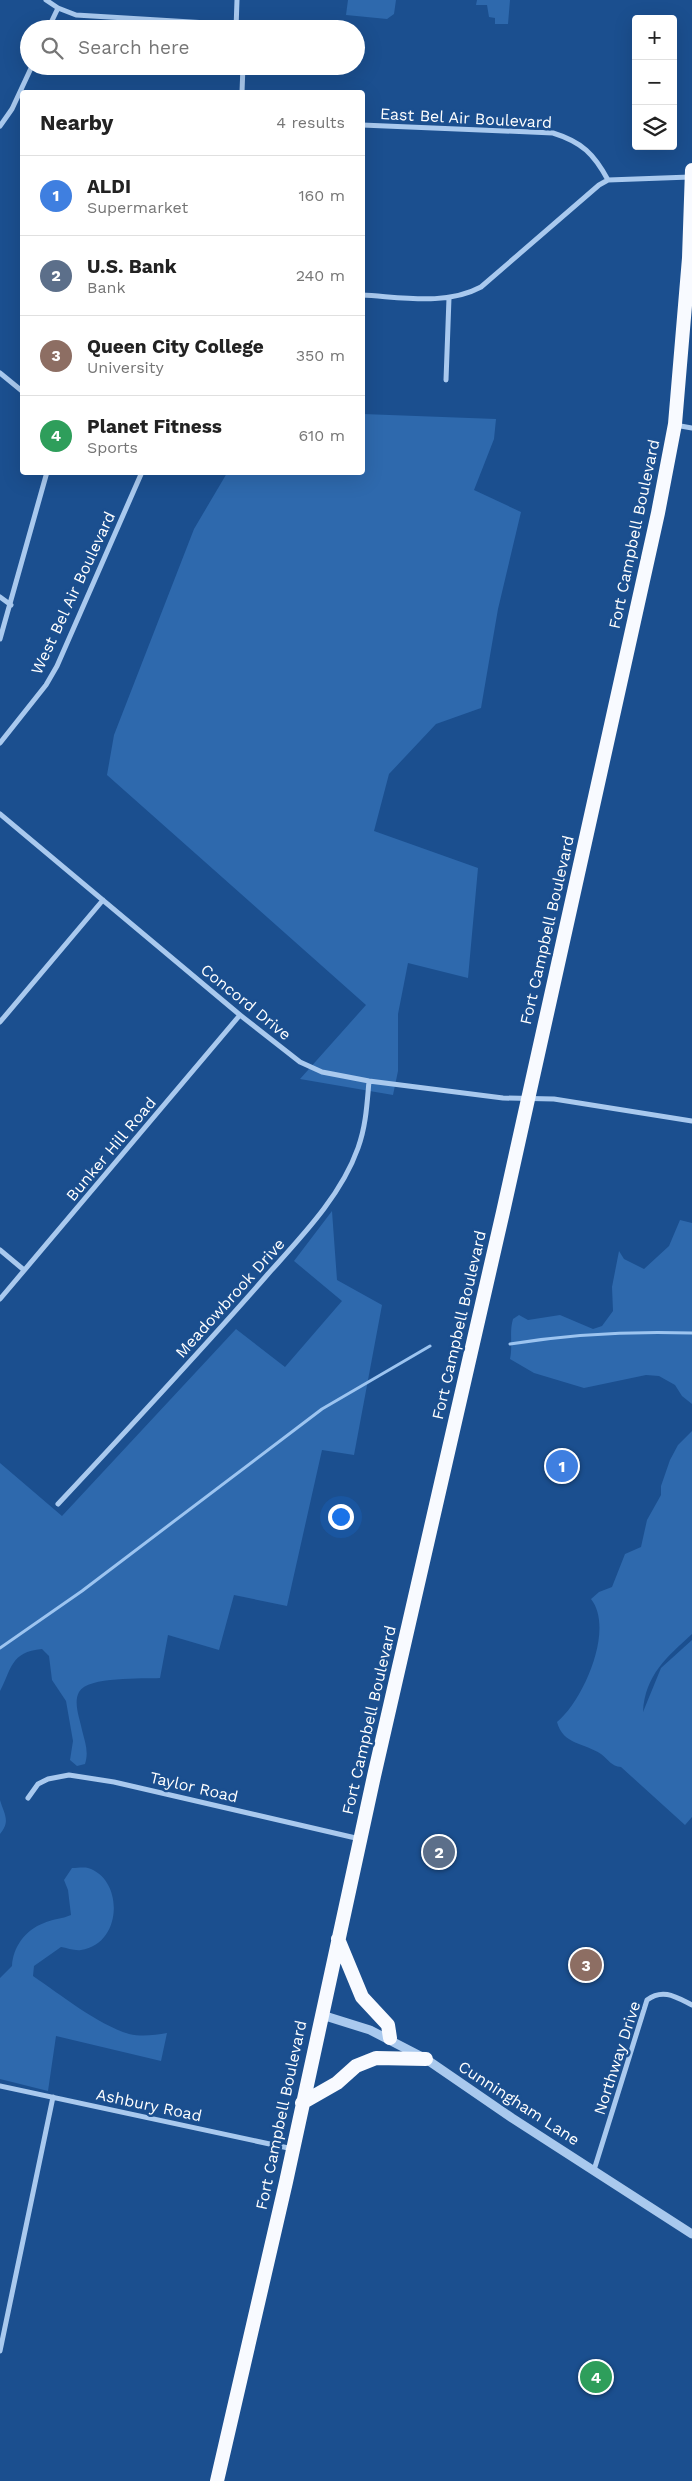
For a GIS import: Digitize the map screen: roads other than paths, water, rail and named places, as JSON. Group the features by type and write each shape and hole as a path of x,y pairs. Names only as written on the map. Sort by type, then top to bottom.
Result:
{"highway":[{"name":"Fort Campbell Boulevard","path":"217,2481 642,588 675,424 691,258 692,170"},
{"path":"338,1939 354,1972 362,1997 388,2026 390,2038"},
{"path":"302,2104 337,2083 347,2072 356,2066 376,2058 426,2059"}],"street":[{"path":"46,0 58,8 76,15 158,20"},
{"path":"236,20 237,0"},
{"path":"52,20 58,8"},
{"path":"21,90 28,75"},
{"path":"242,90 243,75"},
{"path":"0,126 12,109 20,92"},
{"name":"East Bel Air Boulevard","path":"365,125 553,133 575,141 589,151 608,180"},
{"path":"365,295 449,298 461,296 481,287 598,185 608,180 692,177"},
{"path":"446,380 449,298"},
{"path":"0,373 20,389"},
{"path":"675,424 692,428"},
{"path":"0,639 46,475"},
{"name":"West Bel Air Boulevard","path":"0,743 46,685 57,666 141,475"},
{"path":"0,597 10,605"},
{"name":"Concord Drive","path":"0,814 240,1015 300,1062 322,1072 369,1081 503,1098 554,1099 692,1121"},
{"path":"0,1022 103,900"},
{"name":"Bunker Hill Road","path":"0,1299 240,1015"},
{"name":"Meadowbrook Drive","path":"58,1504 228,1322 320,1213 341,1183 358,1149 366,1122 369,1081"},
{"path":"0,1250 24,1270"},
{"name":"Taylor Road","path":"28,1798 38,1784 54,1777 69,1775 114,1782 361,1839"},
{"name":"Northway Drive","path":"594,2170 647,2000 655,1994 668,1993 692,2005"},
{"name":"Cunningham Lane","path":"322,2015 390,2038 426,2059 482,2098 692,2234"},
{"name":"Ashbury Road","path":"0,2086 293,2149"},
{"path":"0,2351 53,2097"}],"waterway":[{"path":"510,1344 601,1334 646,1332 692,1333"},
{"path":"0,1648 82,1591 322,1409 430,1346"}],"place":[{"name":"ALDI","path":"562,1466"},
{"name":"U.S. Bank","path":"439,1852"},
{"name":"Queen City College","path":"586,1965"},
{"name":"Planet Fitness","path":"596,2377"}]}
